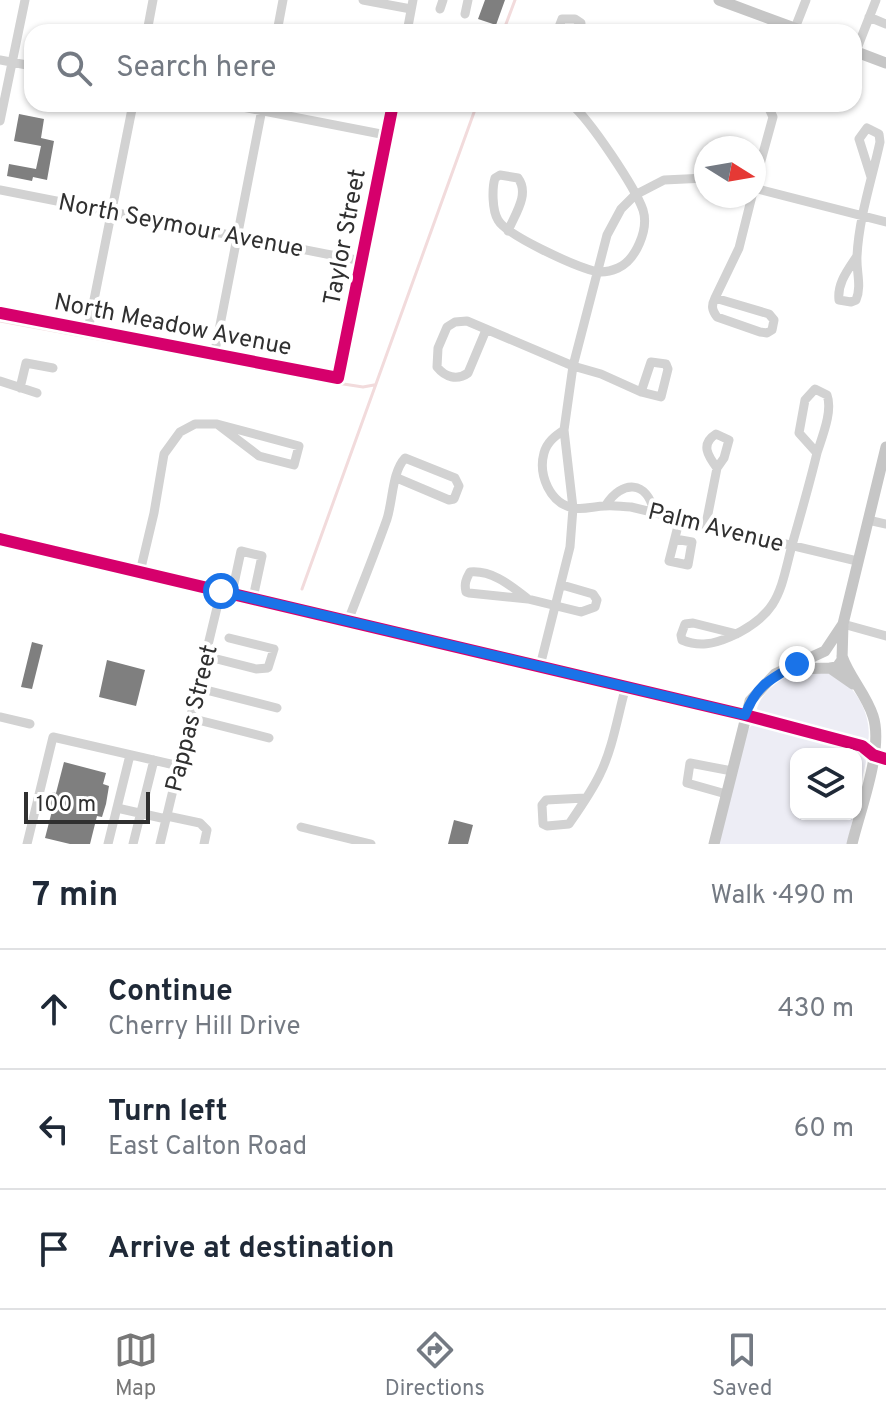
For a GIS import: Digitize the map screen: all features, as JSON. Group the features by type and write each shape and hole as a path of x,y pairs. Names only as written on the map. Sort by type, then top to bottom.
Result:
{"main road":[{"path":"719,0 784,24"},
{"path":"862,54 886,63"},
{"path":"790,669 839,665 843,624 886,447"},
{"path":"843,624 823,659 830,668 860,689"},
{"path":"714,844 745,715 759,688 775,674 835,649 842,655 875,720 873,755 852,844"}],"street":[{"path":"0,121 25,0"},
{"path":"148,24 153,0"},
{"path":"278,24 283,0"},
{"path":"363,0 412,5"},
{"path":"465,14 468,0"},
{"path":"801,24 806,0"},
{"path":"862,34 876,1 886,6"},
{"path":"869,17 886,24"},
{"path":"560,24 562,19 567,18 581,24"},
{"path":"0,60 24,64"},
{"path":"88,330 131,112"},
{"path":"214,356 261,112"},
{"path":"284,112 386,135"},
{"name":"Taylor Street","path":"338,378 391,112"},
{"path":"508,231 524,194 518,178 500,175 493,185 496,218 508,231 518,238 597,272 616,269 632,256 643,231 644,212 580,112"},
{"path":"766,143 773,117 771,112"},
{"path":"857,256 871,177"},
{"path":"540,666 570,547 573,508 564,430 573,366 607,235 621,209 635,195 664,180 694,179"},
{"name":"North Seymour Avenue","path":"0,190 362,261"},
{"path":"766,190 886,222"},
{"path":"715,298 769,314 774,320 772,330 760,332 717,317 712,304 739,248 749,208"},
{"name":"North Meadow Avenue","path":"0,313 338,378"},
{"path":"486,330 468,373 463,376 443,375 437,367 438,348 447,327 455,322 467,321 641,392"},
{"path":"20,388 26,363 53,368"},
{"path":"0,381 37,393"},
{"path":"737,634 693,623 685,624 681,635 682,640 703,645 737,634 755,624 782,588 792,546 817,453 830,402 827,395 815,389 805,400 799,433 817,453"},
{"path":"140,572 164,454 180,432 195,424 217,424 299,446 294,465 259,456 217,424"},
{"path":"564,430 552,439 544,453 543,470 551,495 556,501 573,508"},
{"path":"348,621 388,516 400,463 405,458 455,478 459,486 454,499 449,500 397,478"},
{"path":"706,524 717,468"},
{"path":"606,505 623,487 634,486 646,492 652,500 654,512"},
{"name":"Palm Avenue","path":"573,508 606,505 654,512 857,561"},
{"path":"675,539 680,518"},
{"path":"868,520 886,524"},
{"path":"0,539 745,715 862,746 873,755 886,759"},
{"name":"Pappas Street","path":"160,844 205,656 241,551 262,556 253,598"},
{"path":"528,599 504,580 477,571 470,572 466,578 466,592 469,593 528,599 581,612 595,607 597,600 593,594 562,585"},
{"path":"843,624 884,634"},
{"path":"205,656 256,669 268,668 274,649 229,638"},
{"path":"585,798 546,800 542,805 543,824 569,824 585,798 601,772 626,686"},
{"path":"198,688 277,708"},
{"path":"0,717 30,724"},
{"path":"190,718 269,738"},
{"path":"27,844 53,737 179,766"},
{"path":"108,844 130,755"},
{"path":"133,844 154,760"},
{"path":"726,794 687,783 690,763 732,771"},
{"path":"117,808 200,823 207,830 204,844"},
{"path":"301,827 371,844"}],"shaded area":[{"path":"800,671 825,672 845,682 853,690 864,710 868,742 756,713 761,699 772,687"},
{"path":"752,725 850,748 790,748 790,820 853,820 847,844 719,844 747,730"},
{"path":"862,752 866,762 862,779"}],"building":[{"path":"485,0 505,0 496,24 478,19"},
{"path":"19,114 44,119 41,138 54,141 47,180 33,177 32,181 7,176 9,164 36,169 41,146 14,141"},
{"path":"32,642 43,645 32,689 21,687"},
{"path":"107,660 145,670 136,706 99,697"},
{"path":"64,762 106,773 103,784 109,786 106,804 102,817 97,816 90,844 70,844 45,838 53,807 49,806 52,792 56,793"},
{"path":"454,820 473,825 468,844 448,844"}],"waterway":[{"path":"506,24 515,0"},
{"path":"302,589 474,112"},
{"path":"0,321 337,383 363,387 374,385"}],"cycle path":[{"path":"0,313 338,378 391,112"},
{"path":"0,539 745,715 862,746 873,755 886,759"}],"route":[{"path":"221,591 745,715 759,688 775,674 797,664"}]}
